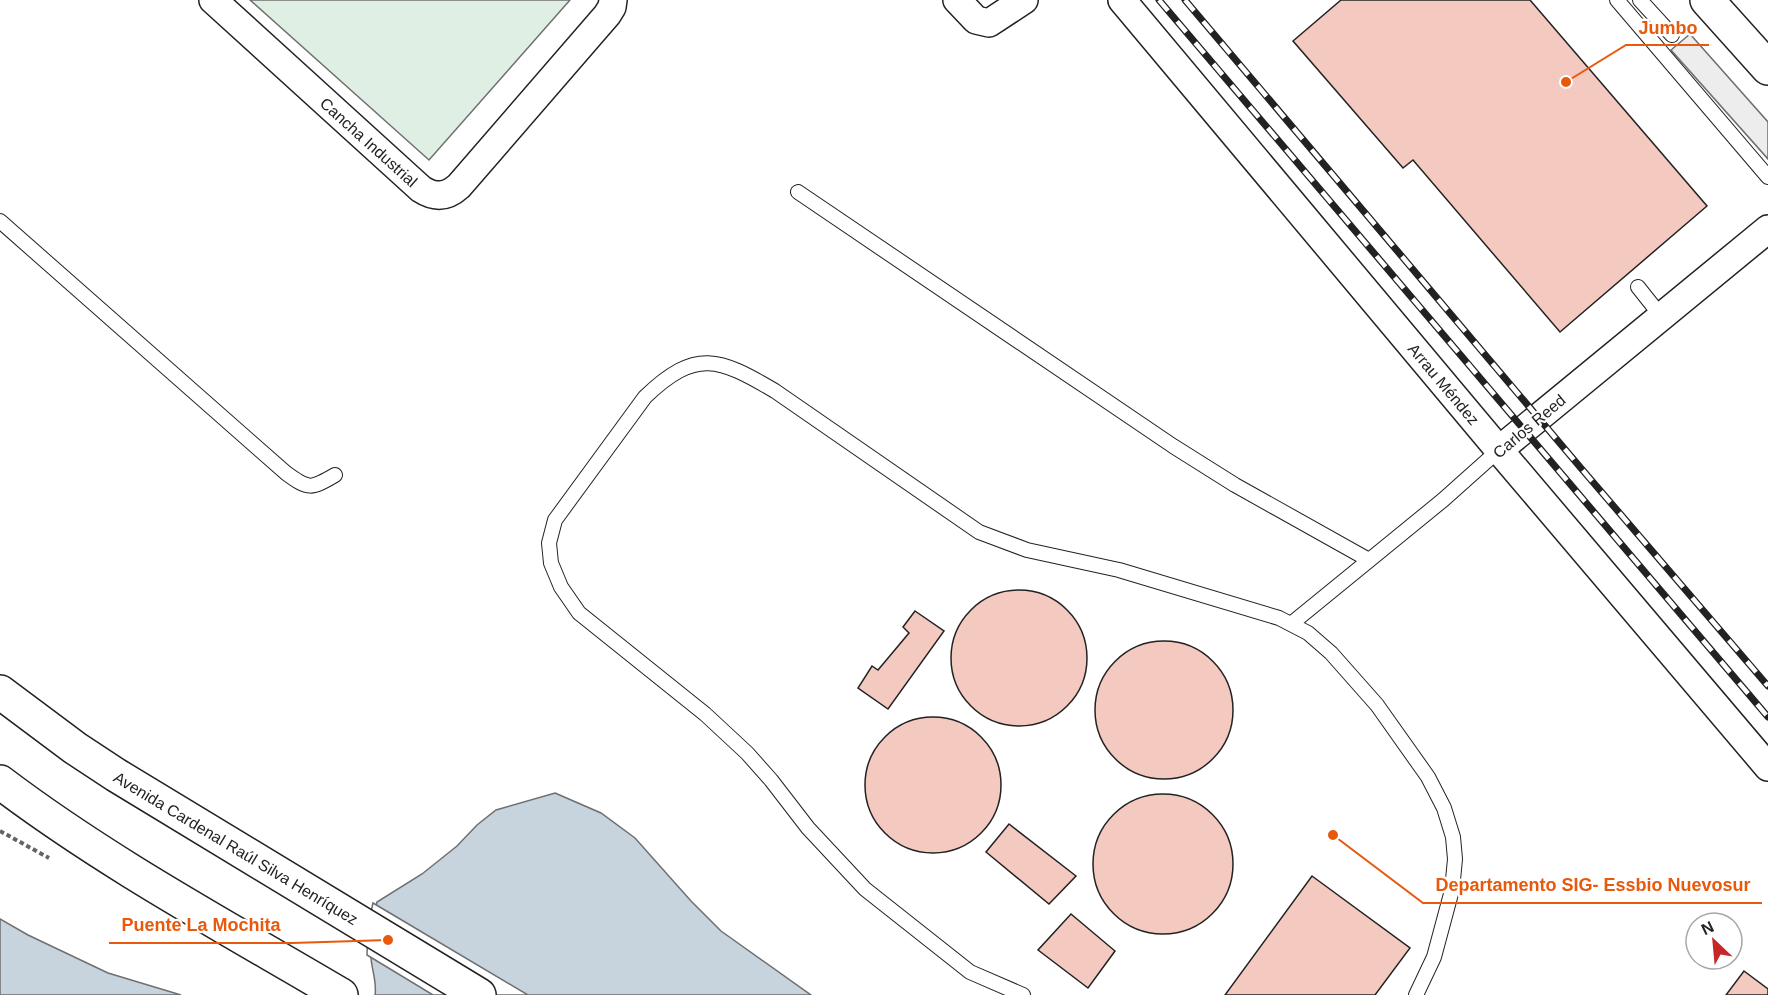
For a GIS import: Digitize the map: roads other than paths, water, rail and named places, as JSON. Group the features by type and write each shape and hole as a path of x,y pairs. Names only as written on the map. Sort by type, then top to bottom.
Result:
{"main road":[{"path":"1707,0 1768,68"},
{"name":"Avenida Cardenal Raúl Silva Henríquez","path":"0,692 75,748 478,995"},
{"path":"0,782 66,830 341,995"}],"street":[{"name":"Cancha Industrial","path":"213,0 421,189 440,196 454,191 459,186 607,15 613,0"},
{"path":"957,0 976,20 989,23 1024,0"},
{"name":"Arrau Méndez","path":"1122,0 1498,450 1768,766"},
{"name":"Carlos Reed","path":"1498,450 1768,229"}],"lane":[{"path":"1617,0 1768,177"},
{"path":"1640,0 1672,35"},
{"path":"798,192 1173,446 1235,485 1369,560"},
{"path":"0,221 229,420 286,473 303,485 317,486 335,475"},
{"path":"1638,287 1661,316"},
{"path":"1023,995 970,972 865,889 808,828 747,753 705,714 579,613 561,587 551,563 549,543 555,520 645,397 660,382 682,368 703,362 727,366 747,374 980,532 1027,550 1119,570 1279,618 1308,633 1331,653 1377,705 1428,777 1444,808 1453,837 1455,859 1452,890 1434,957 1416,995"},
{"name":"Carlos Reed","path":"1291,624 1443,500 1498,450"}],"railway":[{"path":"1159,0 1768,717"},
{"path":"1185,0 1768,686"}],"place":[{"name":"Jumbo","path":"1566,82"},
{"name":"Departamento SIG- Essbio Nuevosur","path":"1333,835"},
{"name":"Puente La Mochita","path":"388,940"}]}
